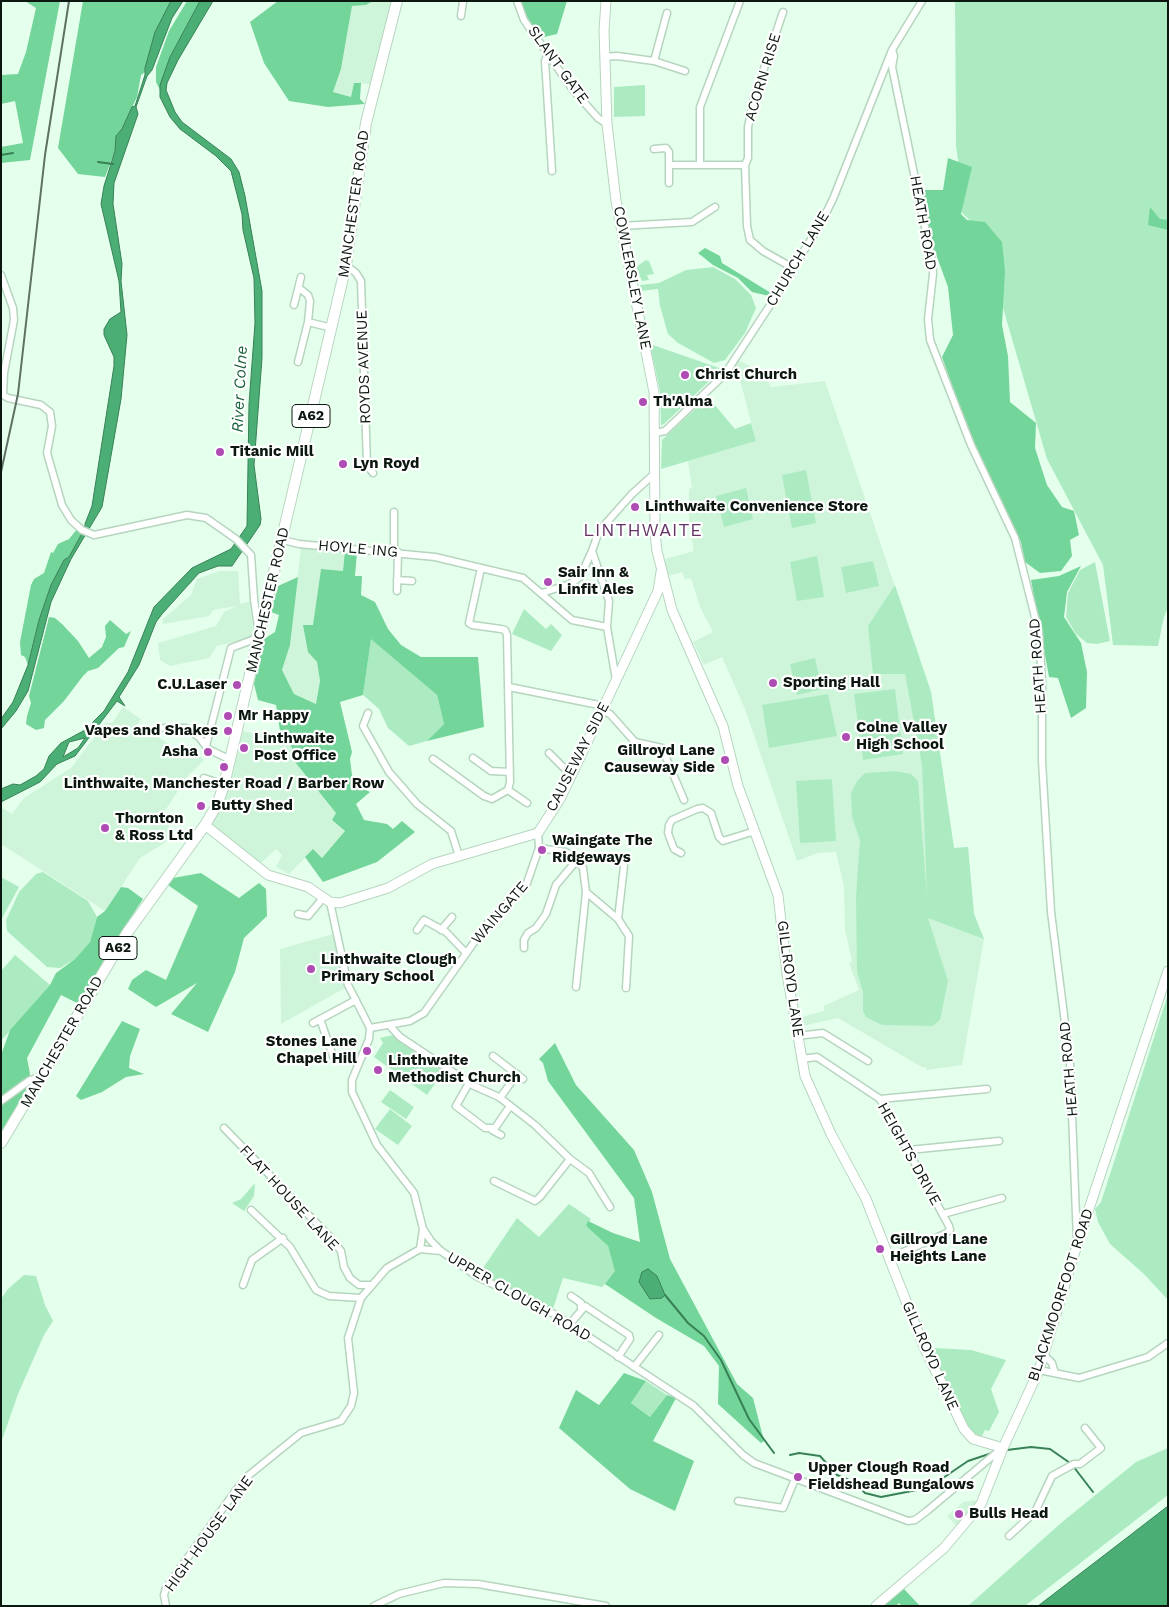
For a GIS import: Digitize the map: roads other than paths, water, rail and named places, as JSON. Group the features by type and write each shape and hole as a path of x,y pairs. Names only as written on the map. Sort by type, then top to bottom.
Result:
{"main road":[{"name":"MANCHESTER ROAD","path":"1,1143 127,933 205,825 217,805 224,785 346,265 366,123 397,1"}],"street":[{"path":"461,16 463,1"},
{"name":"SLANT GATE","path":"517,1 524,20 573,90 598,118 606,124"},
{"name":"COWLERSLEY LANE","path":"606,1 604,57 606,124 621,226 654,392 654,473"},
{"path":"700,165 700,107 740,1"},
{"name":"CHURCH LANE","path":"655,433 665,431 725,374 793,268 833,199 892,50 922,1"},
{"name":"ACORN RISE","path":"783,12 754,98 748,127 748,158 745,165 747,226 750,240 763,251 793,268"},
{"path":"654,61 667,13"},
{"name":"HEATH ROAD","path":"892,50 894,56 892,67 932,261 933,274 928,319 930,340 971,445 1015,538 1039,633 1042,691 1042,761 1051,912 1070,1063 1077,1245"},
{"path":"548,54 546,61 552,171"},
{"path":"604,57 617,56 654,61 685,71"},
{"path":"654,149 666,148 669,152 669,182"},
{"path":"669,165 745,165"},
{"path":"621,226 692,222 715,207"},
{"name":"ROYDS AVENUE","path":"346,265 356,273 361,281 367,465 373,473"},
{"path":"1,275 14,320 4,373 3,395 8,398 41,405 50,412 52,426 47,452 62,505 71,520 85,532 94,535 187,515 206,518 236,539 251,555 254,608 259,635 252,640 231,648 206,746"},
{"path":"294,305 301,277"},
{"path":"298,362 308,322 310,301 308,295 299,288"},
{"path":"308,322 332,328"},
{"path":"542,593 570,584 580,577 600,531 632,494 654,473"},
{"name":"GILLROYD LANE","path":"654,473 655,534 661,568 675,620 722,726 738,786 778,895 787,974 805,1076 830,1134 866,1199 924,1347 967,1434 973,1439 1000,1452"},
{"path":"394,512 397,590"},
{"name":"HOYLE ING","path":"283,540 299,544 435,557 523,578 572,620 607,627"},
{"path":"592,550 609,601 607,627 616,681"},
{"path":"481,568 469,622 472,626 506,630 509,687 510,772 508,790"},
{"name":"CAUSEWAY SIDE","path":"538,833 574,772 658,591 661,568"},
{"path":"397,580 412,581"},
{"path":"509,687 603,709 610,714 635,742 662,748 684,800"},
{"path":"368,713 363,726 389,772 417,804 451,831 459,856"},
{"path":"164,728 186,728 199,738 208,749 231,760"},
{"path":"549,753 564,768 574,772"},
{"path":"473,758 491,771 510,772"},
{"path":"433,759 484,796 492,799 508,790"},
{"path":"204,778 224,785"},
{"path":"508,790 527,803"},
{"path":"681,853 674,849 668,833 669,825 672,820 697,809 703,808 711,813 719,838 723,841 755,831"},
{"path":"205,825 268,875 308,887 326,900 340,903 382,890 432,864 538,833"},
{"name":"WAINGATE","path":"370,1028 410,1021 424,1013 487,924 527,883 539,848 538,833"},
{"path":"539,848 566,852 577,860 582,868 586,892 576,987"},
{"path":"524,948 524,940 528,932 536,928 548,909 556,885 577,860"},
{"path":"618,920 624,866"},
{"path":"586,892 626,929 630,944 626,988"},
{"path":"298,914 308,916 326,900"},
{"path":"326,900 346,977 370,1028 370,1040 352,1080 352,1092 377,1145 414,1193 423,1229 420,1249 441,1251"},
{"path":"441,930 452,917"},
{"path":"417,930 426,918 466,953"},
{"name":"BLACKMOORFOOT ROAD","path":"876,1606 944,1548 975,1513 1000,1452 1039,1370 1077,1245 1168,971"},
{"path":"313,1023 356,1000"},
{"path":"320,1019 333,1056"},
{"path":"390,1026 400,1037 469,1084 500,1098 535,1125 570,1159 588,1173 610,1207"},
{"path":"797,1036 823,1033 868,1061"},
{"path":"493,1056 520,1076 500,1098"},
{"name":"HEIGHTS DRIVE","path":"801,1059 817,1057 880,1099 943,1214 950,1230 945,1234 889,1258"},
{"path":"1,1101 30,1080 42,1077"},
{"path":"469,1084 456,1106 485,1128 501,1135"},
{"path":"880,1099 987,1088"},
{"path":"492,1130 510,1106"},
{"name":"FLAT HOUSE LANE","path":"224,1128 330,1237 340,1251 344,1267 350,1278 359,1285 371,1285"},
{"path":"909,1150 999,1141"},
{"path":"494,1181 535,1201 570,1159"},
{"path":"943,1214 1002,1198"},
{"path":"250,1210 290,1247 316,1290 329,1296 361,1298"},
{"name":"UPPER CLOUGH ROAD","path":"423,1229 441,1251 478,1277 546,1310 570,1324 694,1406 743,1455 754,1463 795,1479 908,1521 921,1515 1000,1452"},
{"path":"243,1285 252,1260 282,1238"},
{"name":"HIGH HOUSE LANE","path":"166,1606 164,1595 166,1588 249,1475 301,1433 341,1421 351,1406 354,1393 348,1338 361,1298 387,1268 420,1249"},
{"path":"571,1296 581,1303 582,1308"},
{"path":"570,1324 585,1306 629,1335 630,1339 618,1357"},
{"path":"634,1367 659,1335"},
{"path":"1039,1370 1079,1378 1148,1357 1168,1343"},
{"path":"1044,1355 1052,1363 1055,1373"},
{"path":"1009,1536 1035,1512 1052,1476 1071,1466 1080,1464 1101,1448 1085,1428"},
{"path":"738,1501 783,1508 795,1479"},
{"path":"374,1606 399,1594 444,1583 478,1584 606,1606"}],"waterway":[{"path":"1,155 13,153"},
{"path":"98,162 113,164"},
{"path":"665,1295 688,1323 704,1336 721,1360 749,1419 774,1453"},
{"path":"1007,1450 1031,1447 1050,1449 1070,1463"},
{"path":"790,1455 799,1453 820,1456 837,1475 854,1482 865,1493 881,1497 922,1489 940,1480 968,1461 992,1453"},
{"path":"1073,1466 1093,1492"}],"railway":[{"path":"1,472 18,394 45,155 69,1"}],"place":[{"name":"Christ Church","path":"685,375"},
{"name":"Th'Alma","path":"643,402"},
{"name":"Titanic Mill","path":"220,452"},
{"name":"Lyn Royd","path":"343,464"},
{"name":"Linthwaite Convenience Store","path":"635,507"},
{"name":"Sair Inn & Linfit Ales","path":"548,582"},
{"name":"Sporting Hall","path":"773,683"},
{"name":"C.U.Laser","path":"237,685"},
{"name":"Mr Happy","path":"228,716"},
{"name":"Vapes and Shakes","path":"228,731"},
{"name":"Colne Valley High School","path":"846,737"},
{"name":"Linthwaite Post Office","path":"244,748"},
{"name":"Asha","path":"208,752"},
{"name":"Gillroyd Lane Causeway Side","path":"725,760"},
{"name":"Linthwaite, Manchester Road / Barber Row","path":"224,767"},
{"name":"Butty Shed","path":"201,806"},
{"name":"Thornton & Ross Ltd","path":"105,828"},
{"name":"Waingate The Ridgeways","path":"542,850"},
{"name":"Linthwaite Clough Primary School","path":"311,969"},
{"name":"Stones Lane Chapel Hill","path":"367,1051"},
{"name":"Linthwaite Methodist Church","path":"378,1070"},
{"name":"Gillroyd Lane Heights Lane","path":"880,1249"},
{"name":"Upper Clough Road Fieldshead Bungalows","path":"798,1477"},
{"name":"Bulls Head","path":"959,1514"}],"district":[{"name":"LINTHWAITE","path":"643,531"}],"water label":[{"name":"River Colne","path":"240,389"}]}
